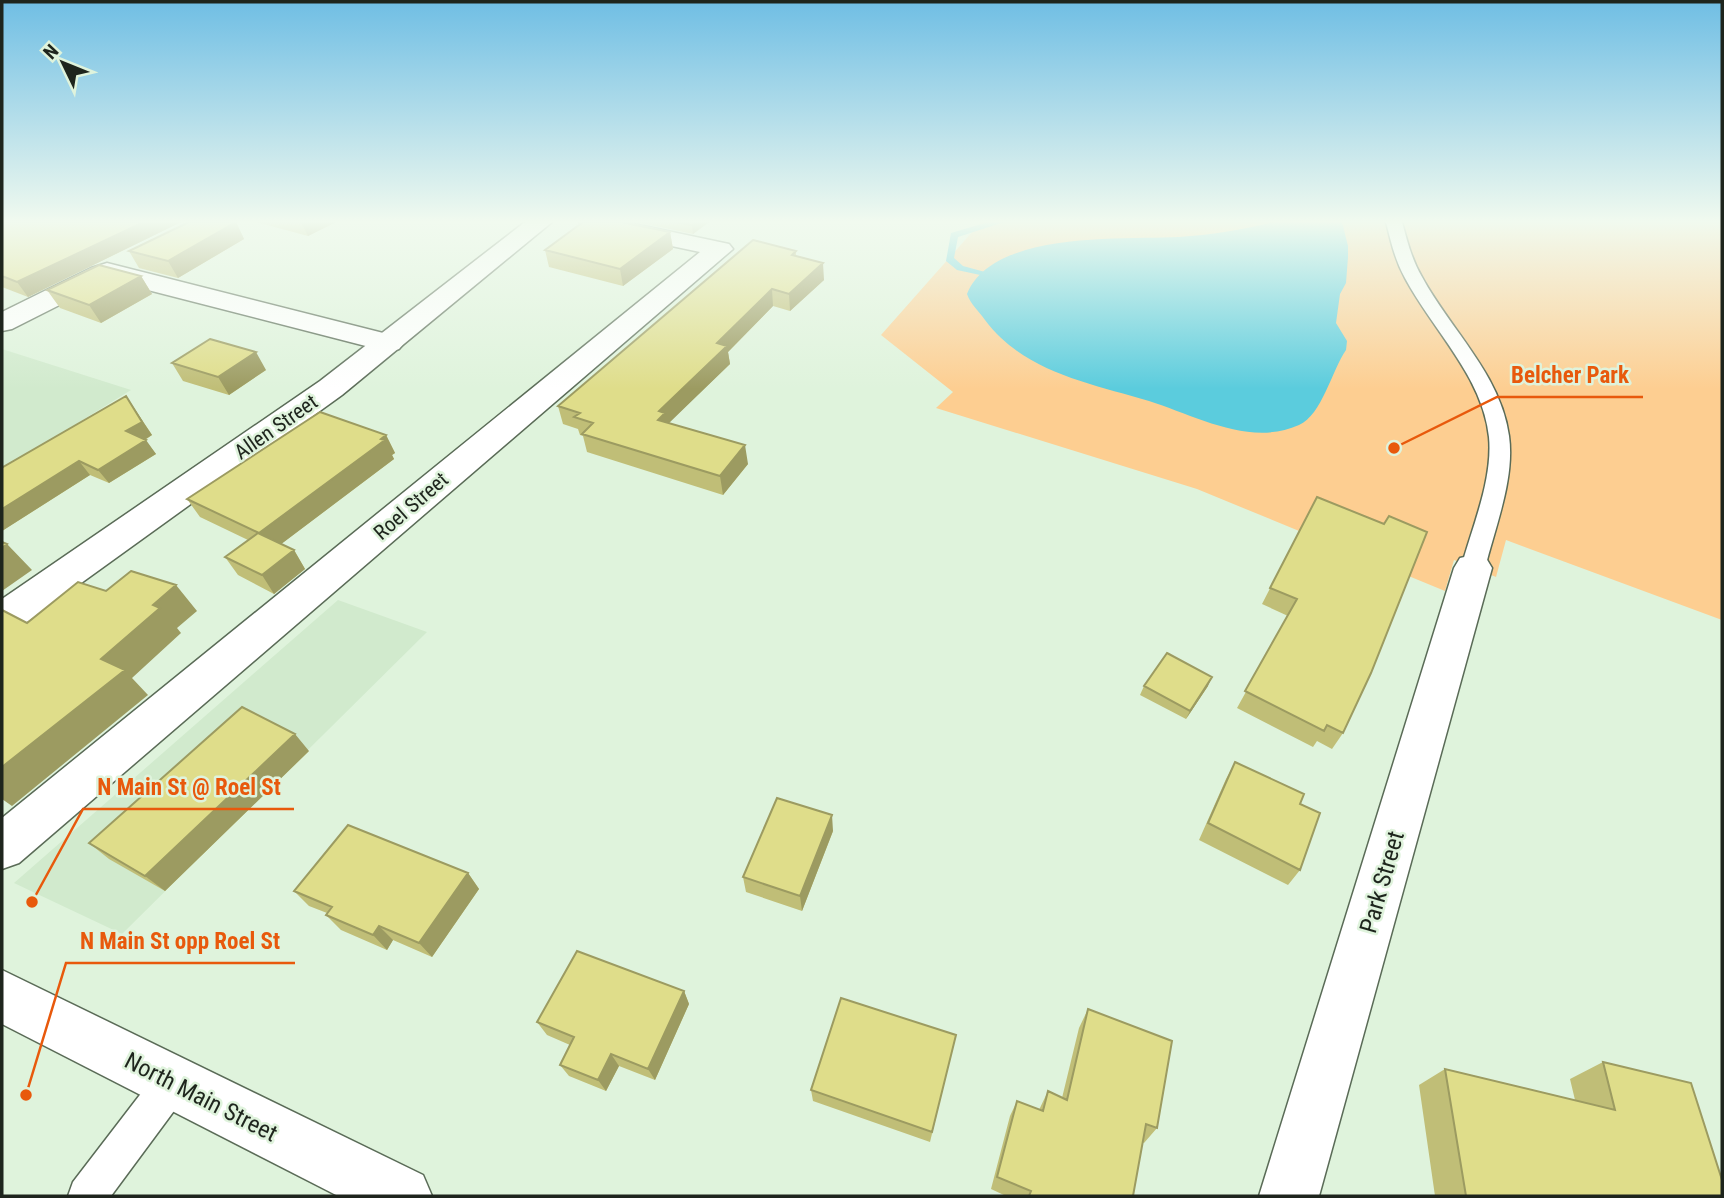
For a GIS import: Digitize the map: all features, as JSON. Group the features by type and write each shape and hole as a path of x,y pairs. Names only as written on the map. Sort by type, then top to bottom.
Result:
{"street":[{"path":"2,323 93,278"},
{"path":"134,278 389,343"},
{"name":"Allen Street","path":"2,619 298,412 470,278"},
{"name":"Roel Street","path":"2,847 685,278"},
{"name":"Park Street","path":"1289,1196 1473,568"},
{"name":"North Main Street","path":"2,996 402,1196"}],"lane":[{"path":"1414,278 1490,401 1499,438 1495,473 1473,568"},
{"path":"87,1196 172,1083"}],"shaded area":[{"path":"932,278 1722,278 1722,620 1506,540 1496,577 1454,560 1445,591 1197,489 936,408 953,392 881,335"},
{"path":"2,349 131,390 2,470"},
{"path":"338,600 427,632 122,934 14,883"}],"water":[{"path":"978,278 1346,278 1340,294 1336,323 1347,341 1346,350 1320,402 1307,420 1280,431 1242,431 1060,374 1039,364 1001,338 967,294"}],"building":[{"path":"7,278 26,278 17,282"},
{"path":"72,278 138,278 89,305 47,290"},
{"path":"708,278 807,278 789,294 772,289 717,343 727,346 659,411 665,413 658,420 745,445 720,476 582,434 593,423 574,417 580,413 558,406"},
{"path":"210,339 256,352 218,377 172,363"},
{"path":"126,396 142,422 126,431 146,440 98,470 79,461 2,509 2,466"},
{"path":"320,412 386,435 381,439 385,440 259,533 187,499"},
{"path":"1317,497 1384,524 1389,516 1427,532 1371,673 1343,733 1327,725 1324,731 1245,691 1297,599 1270,588"},
{"path":"258,533 294,550 262,575 225,557"},
{"path":"131,571 176,585 153,605 160,608 101,659 125,670 2,767 2,610 27,623 78,582 106,591"},
{"path":"1167,653 1212,677 1190,711 1144,686"},
{"path":"242,707 295,734 145,876 89,843"},
{"path":"1235,762 1304,794 1300,804 1320,813 1300,870 1208,823"},
{"path":"777,798 832,815 800,896 743,877"},
{"path":"348,825 468,873 419,943 379,926 373,935 326,915 332,907 294,891"},
{"path":"577,951 684,991 648,1069 611,1054 598,1080 560,1065 574,1037 537,1022"},
{"path":"841,998 956,1035 932,1132 811,1090"},
{"path":"1088,1009 1172,1041 1157,1128 1146,1124 1133,1196 1029,1196 1031,1191 997,1177 1017,1101 1043,1111 1048,1091 1067,1100"},
{"path":"1603,1062 1691,1083 1722,1180 1722,1196 1466,1196 1445,1069 1615,1110"}],"place":[{"name":"Belcher Park","path":"1394,448"},
{"name":"N Main St @ Roel St","path":"32,902"},
{"name":"N Main St opp Roel St","path":"26,1095"}]}
